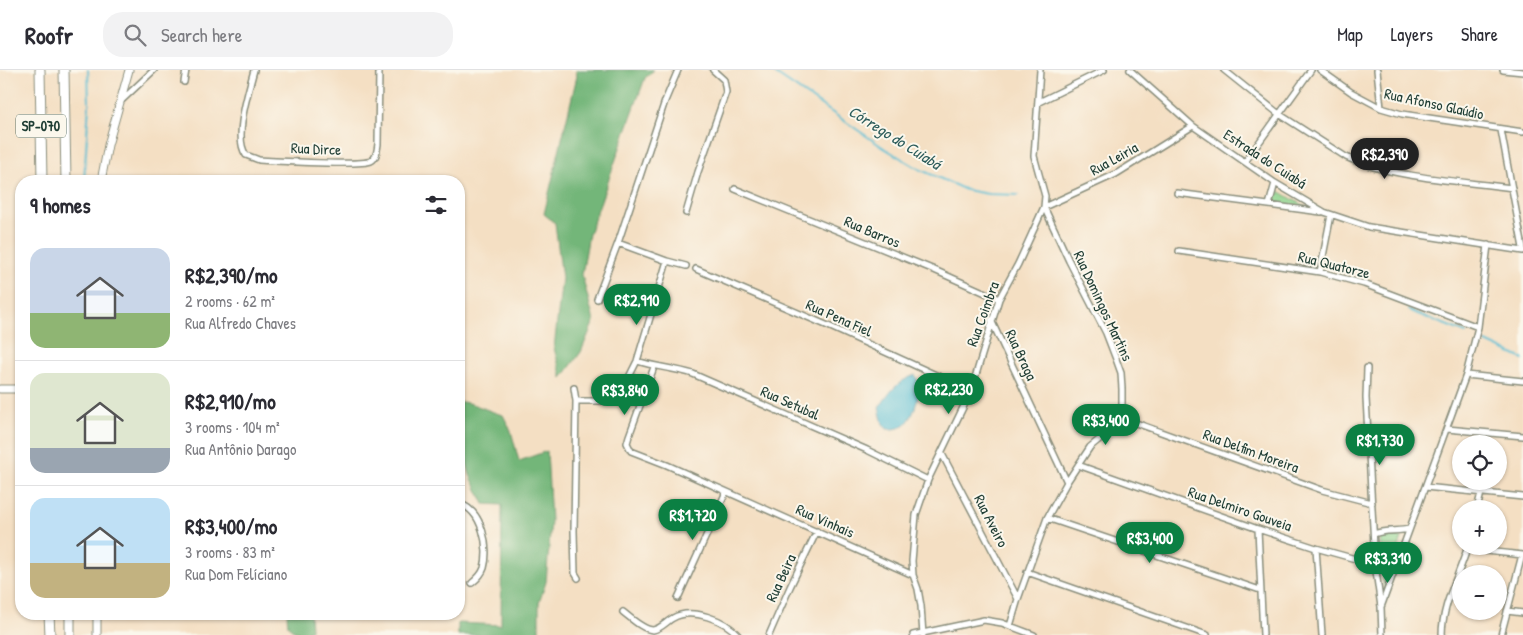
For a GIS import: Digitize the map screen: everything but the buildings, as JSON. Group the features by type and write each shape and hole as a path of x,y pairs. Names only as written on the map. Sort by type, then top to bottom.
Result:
{"highway":[{"name":"SP-070","path":"40,70 42,175"},
{"name":"SP-070","path":"64,70 66,175"},
{"path":"49,620 50,635"},
{"path":"70,620 70,635"}],"main road":[{"path":"102,175 119,102 129,70"},
{"path":"97,620 97,635"}],"street":[{"path":"119,102 154,70"},
{"path":"184,82 186,70"},
{"name":"Rua Dirce","path":"254,70 242,127 241,145 243,151 252,158 259,160 366,162 373,160 376,156 378,144 379,70"},
{"path":"597,299 618,243 653,136 678,70"},
{"path":"686,214 698,172 726,92 724,80 713,70"},
{"path":"1040,70 1034,156 1045,196 1044,207"},
{"path":"1039,102 1104,70"},
{"name":"Estrada do Cuiabá","path":"1130,70 1193,126 1276,183 1324,212 1369,227 1523,249"},
{"path":"1224,70 1279,114 1346,157 1370,166 1425,177 1512,188"},
{"path":"1245,162 1310,70"},
{"name":"Rua Afonso Glaúdio","path":"1320,70 1351,92 1381,108 1402,114 1523,132"},
{"path":"1377,70 1381,108"},
{"path":"1503,70 1523,72"},
{"name":"Rua Leiria","path":"1044,207 1116,174 1193,126"},
{"path":"1501,130 1523,249"},
{"path":"1269,205 1276,183"},
{"name":"Rua Barros","path":"735,189 999,299"},
{"path":"1177,193 1324,212"},
{"name":"Rua Coimbra","path":"923,634 918,589 913,575 912,546 916,515 928,480 971,391 991,320 999,299 1018,264 1044,207"},
{"name":"Rua Domingos Martins","path":"1044,207 1106,333 1116,359 1121,373 1122,418"},
{"path":"1320,272 1331,215"},
{"path":"618,243 686,266"},
{"path":"1381,607 1466,375 1478,327 1488,245"},
{"name":"Rua Quatorze","path":"1179,251 1320,272 1364,284 1478,327"},
{"path":"619,397 637,361 667,261"},
{"name":"Rua Pena Fiel","path":"696,269 826,325 971,391"},
{"name":"Rua Braga","path":"991,320 1067,482"},
{"name":"Rua Setubal","path":"637,361 654,367 672,368 693,374 867,450 928,480"},
{"path":"576,401 603,401 619,397 640,403 654,367"},
{"path":"1367,368 1366,398 1375,564 1381,607 1382,635"},
{"path":"1466,375 1523,380"},
{"path":"574,388 576,401 574,531 575,573 578,578"},
{"name":"Rua Vinhais","path":"640,403 627,443 631,451 667,464 913,575"},
{"path":"1010,626 1047,518 1067,482 1095,442 1117,425 1122,418"},
{"name":"Rua Delfim Moreira","path":"1122,418 1314,487 1372,503"},
{"path":"1447,430 1523,436"},
{"name":"Rua Aveiro","path":"942,454 1018,599"},
{"name":"Rua Delmiro Gouveia","path":"1078,465 1258,529 1316,548 1395,570"},
{"path":"1425,487 1523,497"},
{"path":"678,598 726,492"},
{"path":"1479,500 1481,493"},
{"path":"465,506 474,515 486,542 484,570 472,583"},
{"path":"1047,518 1260,590"},
{"path":"1258,529 1263,635"},
{"path":"1374,534 1380,531 1399,532 1409,529"},
{"name":"Rua Beira","path":"769,635 817,531"},
{"path":"1316,548 1322,635"},
{"path":"1507,553 1522,555 1507,611 1523,613"},
{"path":"1442,635 1444,614 1449,596 1464,555"},
{"path":"1027,572 1207,635"},
{"path":"623,612 652,630 673,618 688,614 715,619 724,623 738,635"},
{"path":"913,635 984,620 993,620 1034,635"},
{"path":"1501,635 1504,620"}],"green space":[{"path":"576,70 654,70 645,78 589,234 582,275 594,321 581,352 562,378 554,348 562,278 555,223 544,214 577,76"},
{"path":"1277,190 1309,209 1273,204"},
{"path":"465,402 503,415 511,431 519,461 547,451 551,521 546,582 539,603 539,635 458,635 458,623 501,625 502,505 484,504 470,475 465,457"},
{"path":"1380,534 1402,537 1384,594"},
{"path":"288,620 310,620 311,630 300,635 288,626"}],"water":[{"path":"915,375 921,388 911,417 896,429 887,429 883,424 879,408 898,384"}],"waterway":[{"path":"84,175 89,104 88,70"},
{"name":"Córrego do Cuiabá","path":"770,70 884,148 919,169 966,190 988,194 1019,195"},
{"path":"1408,310 1466,333"},
{"path":"1486,342 1523,359"}]}
